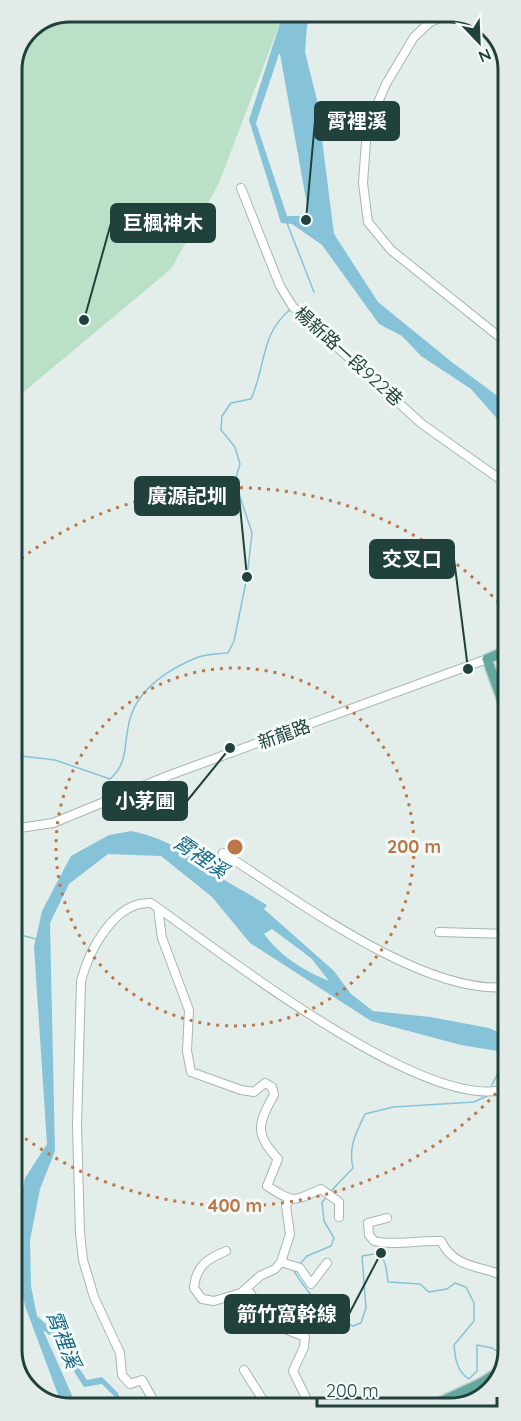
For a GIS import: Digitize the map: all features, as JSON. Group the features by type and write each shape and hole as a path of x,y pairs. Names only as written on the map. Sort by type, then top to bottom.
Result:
{"main road":[{"path":"498,654 487,659 498,689"},
{"path":"456,1398 491,1377"}],"street":[{"path":"429,23 414,37 386,84 368,129 363,183 368,222 391,250 498,336"},
{"name":"楊新路一段922巷","path":"241,188 280,286 293,307 422,424 498,478"},
{"name":"新龍路","path":"22,828 53,823 170,775 487,659"},
{"path":"223,853 366,943 458,982 498,986"},
{"path":"152,1398 142,1380 130,1384 122,1375 120,1353 94,1297 83,1260 77,1126 81,981 86,962 107,930 128,908 141,902 151,903 314,1019 382,1056 458,1087 477,1091 498,1089"},
{"path":"158,908 162,938 189,1010 187,1051 191,1072 241,1090 254,1092 265,1083 272,1087 274,1095 263,1113 260,1133 263,1143 278,1159 267,1186 288,1200 298,1199 321,1189 339,1202 339,1217"},
{"path":"439,932 498,934"},
{"path":"226,1251 212,1257 199,1267 194,1288 197,1296 214,1301 247,1289 260,1276 275,1269 282,1262 290,1234 286,1206 288,1200"},
{"path":"387,1218 368,1223 369,1235 374,1241 388,1243 415,1240 441,1241 458,1262 498,1272"},
{"path":"282,1262 300,1268 311,1284 327,1263"},
{"path":"247,1289 273,1324 305,1337 304,1347 293,1371 306,1398"},
{"path":"244,1370 262,1398"}],"green space":[{"path":"70,22 280,23 219,183 171,269 23,393 23,61 36,36 52,26"}],"water":[{"path":"280,23 309,23 307,25 305,52 317,100 334,234 378,302 498,396 498,420 471,389 421,356 402,336 379,324 322,245 292,224 281,223 249,120","holes":["279,54 309,216 287,216 256,123"]},
{"name":"霄裡溪","path":"131,831 158,839 267,905 264,909 334,971 351,994 373,1011 430,1017 498,1032 498,1051 461,1045 371,1021 250,943 212,897 161,856 108,854 69,884 50,923 55,1151 40,1189 30,1240 31,1286 37,1316 54,1331 87,1380 102,1377 118,1393 120,1398 115,1398 102,1384 84,1387 52,1337 43,1330 73,1398 59,1397 25,1306 22,1291 22,1192 25,1178 47,1144 34,947 42,911 71,856 109,835","holes":["272,929 311,958 329,981 293,962 264,934"]}],"waterway":[{"path":"287,223 314,292"},
{"path":"22,756 55,760 110,779 122,762 131,715 136,704 152,685 184,663 203,656 228,653 234,641 247,577 252,533 235,481 240,464 235,447 221,430 222,416 231,403 251,399 269,340 281,318 291,309"},
{"path":"22,935 36,939"},
{"path":"492,1085 498,1073"},
{"path":"331,1191 353,1168 352,1147 365,1114 393,1107 474,1102 487,1096"},
{"path":"299,1265 307,1256 331,1246 334,1238 324,1221 322,1202 326,1198"},
{"path":"294,1271 327,1311 353,1326 361,1323 366,1308 362,1256 381,1253 388,1282 420,1284 429,1292 447,1289 455,1283 466,1287 474,1303 474,1321 454,1345 459,1369 465,1376 469,1379 477,1371 477,1345 492,1348 498,1352"}],"place":[{"name":"霄裡溪","path":"306,220"},
{"name":"巨楓神木","path":"84,320"},
{"name":"廣源記圳","path":"247,577"},
{"name":"交叉口","path":"468,669"},
{"name":"小茅圃","path":"230,748"},
{"name":"箭竹窩幹線","path":"381,1253"}]}
